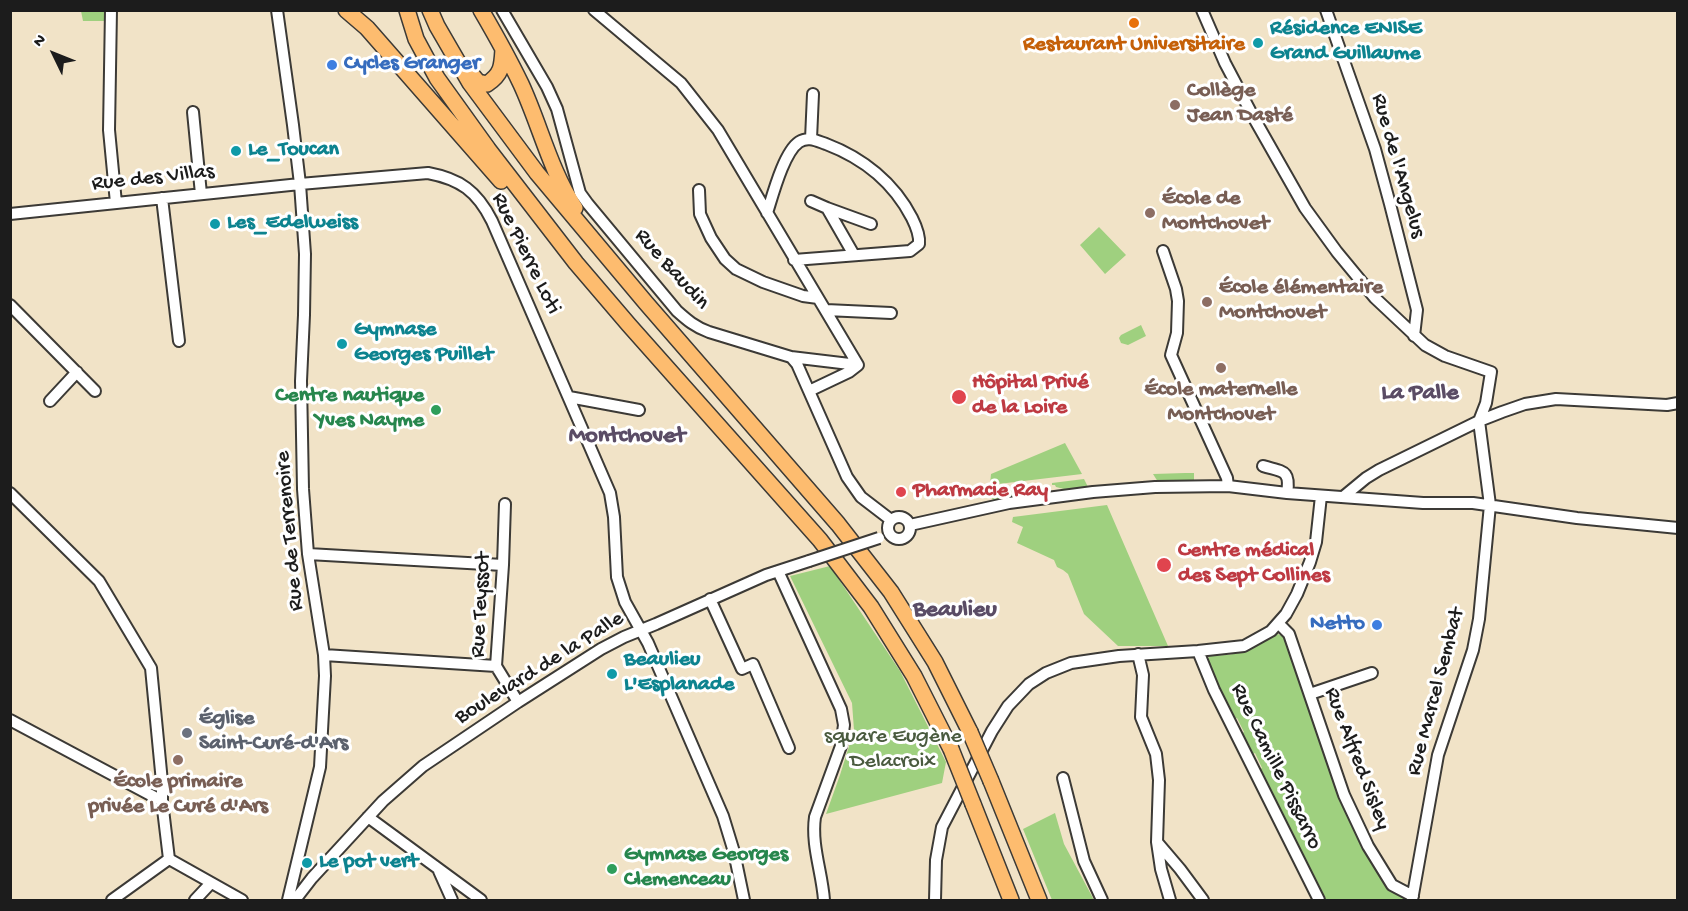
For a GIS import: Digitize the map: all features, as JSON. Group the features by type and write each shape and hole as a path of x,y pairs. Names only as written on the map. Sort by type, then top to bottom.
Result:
{"highway":[{"path":"346,10 367,28 820,540 877,617 914,676 951,749 1011,900"},
{"path":"407,10 416,39 436,78 576,263"},
{"path":"430,10 476,92 537,173 653,312 838,524 891,592 935,662 970,732 1039,900"},
{"path":"481,10 521,85 551,161 569,199 601,248"},
{"path":"437,26 465,68 478,82 487,84 496,78 502,65 503,49"}],"street":[{"path":"111,10 110,130 116,203"},
{"name":"Rue de Terrenoire","path":"277,10 300,184 305,254 301,381 303,489 308,554 324,655 325,676 320,766 288,900"},
{"name":"Rue Baudin","path":"502,10 548,87 557,109 580,193 677,311 695,327 792,357 858,365"},
{"path":"594,10 681,83 722,136 858,365 849,372 809,391"},
{"path":"1202,10 1225,63 1305,208 1325,237 1375,298 1425,345 1445,356 1491,372 1486,403 1479,421"},
{"name":"Rue de l'Angelus","path":"1326,10 1375,149 1390,204 1417,310 1414,336"},
{"path":"811,139 813,94"},
{"path":"193,112 201,194"},
{"path":"767,213 788,153 799,142 811,139 858,159 885,180 907,208 918,233 919,244 910,251 794,260"},
{"name":"Rue Pierre Loti","path":"300,184 428,173 446,176 460,182 484,205 610,494 614,517 617,577 625,602 648,643 723,816 734,852 744,900"},
{"name":"Rue des Villas","path":"10,214 300,184"},
{"path":"699,190 700,214 711,238 730,264 742,273 763,282 803,296 818,298"},
{"path":"162,198 179,341"},
{"path":"812,201 871,224"},
{"path":"826,208 854,255"},
{"path":"1163,251 1178,301 1177,333 1171,355 1227,478 1228,486"},
{"path":"10,305 95,391"},
{"path":"826,310 891,313"},
{"path":"792,357 847,477 861,497 891,520 888,525 890,535"},
{"path":"50,401 77,372"},
{"path":"569,397 639,410"},
{"path":"1343,497 1379,470 1479,421 1525,404 1556,399 1667,405 1677,403"},
{"name":"Rue Marcel Sembat","path":"1412,898 1438,755 1473,650 1479,619 1490,506 1479,421"},
{"path":"1263,466 1285,473 1289,482 1287,493"},
{"name":"Boulevard de la Palle","path":"910,525 1009,503 1093,492 1155,487 1228,486 1321,496 1473,504 1677,528"},
{"path":"10,493 99,581 151,668 169,859"},
{"path":"935,900 936,860 942,827 1008,705 1029,684 1046,673 1071,663 1138,654 1244,646 1259,639 1279,624 1298,594 1316,542 1321,496"},
{"name":"Rue Teyssot","path":"505,504 496,666 518,702"},
{"name":"Boulevard de la Palle","path":"295,900 312,878 383,801 423,766 601,649 640,629 778,571 890,535 898,539 906,538 909,534 908,521 901,517 891,520"},
{"path":"308,554 503,565"},
{"path":"778,571 841,709 844,725 841,746 815,817 815,846 824,900"},
{"path":"710,599 742,669 753,664 789,748"},
{"name":"Rue Alfred Sisley","path":"1279,624 1289,634 1344,795 1368,846 1392,885 1412,898"},
{"name":"Rue Camille Pissarro","path":"1198,651 1216,694 1319,900"},
{"path":"1138,654 1143,675 1141,717 1156,754 1159,780 1157,842 1170,900"},
{"path":"324,655 496,666"},
{"path":"1310,694 1372,673"},
{"path":"10,720 162,801"},
{"path":"1063,778 1084,861 1102,900"},
{"path":"368,817 481,900"},
{"path":"1157,842 1203,900"},
{"path":"169,859 242,900"},
{"path":"112,900 169,859"},
{"path":"1164,878 1169,873 1180,869"},
{"path":"439,870 452,900"},
{"path":"195,900 210,884"}],"green space":[{"path":"81,11 105,11 105,21 83,21"},
{"path":"1099,227 1126,255 1105,274 1080,245"},
{"path":"1141,325 1146,336 1128,345 1121,343 1119,338 1121,335"},
{"path":"1065,443 1082,474 990,485 991,474"},
{"path":"1194,473 1194,480 1158,482 1153,474"},
{"path":"1084,479 1088,487 1068,490 1052,485 1052,483"},
{"path":"1024,487 1023,492 1011,498 993,501 991,494"},
{"path":"1107,505 1168,646 1118,646 1084,614 1068,574 1057,567 1054,560 1017,543 1023,527 1012,522 1013,517"},
{"name":"square Eugène Delacroix","path":"830,566 900,671 946,762 942,783 826,814 854,730 852,703 790,576"},
{"path":"1278,634 1286,638 1341,795 1400,895 1406,900 1322,900 1258,770 1262,768 1255,753 1251,755 1240,734 1244,732 1237,718 1233,720 1206,660 1210,656 1248,650"},
{"path":"1055,813 1064,844 1094,900 1052,900 1023,829"}],"place":[{"name":"Restaurant Universitaire","path":"1134,23"},
{"name":"Résidence ENISE Grand Guillaume","path":"1258,43"},
{"name":"Cycles Granger","path":"332,65"},
{"name":"Collège Jean Dasté","path":"1175,105"},
{"name":"Le_Toucan","path":"236,151"},
{"name":"École de Montchovet","path":"1150,213"},
{"name":"Les_Edelweiss","path":"215,224"},
{"name":"École élémentaire Montchovet","path":"1207,302"},
{"name":"Gymnase Georges Puillet","path":"342,344"},
{"name":"École maternelle Montchovet","path":"1221,368"},
{"name":"Hôpital Privé de la Loire","path":"959,397"},
{"name":"Centre nautique Yves Nayme","path":"436,410"},
{"name":"Pharmacie Ray","path":"901,492"},
{"name":"Centre médical des Sept Collines","path":"1164,565"},
{"name":"Netto","path":"1377,625"},
{"name":"Beaulieu L'Esplanade","path":"612,674"},
{"name":"Église Saint-Curé-d'Ars","path":"187,733"},
{"name":"École primaire privée Le Curé d'Ars","path":"178,760"},
{"name":"Le pot vert","path":"307,863"},
{"name":"Gymnase Georges Clemenceau","path":"612,869"}],"district":[{"name":"La Palle","path":"1420,394"},
{"name":"Montchovet","path":"627,437"},
{"name":"Beaulieu","path":"955,611"}]}
